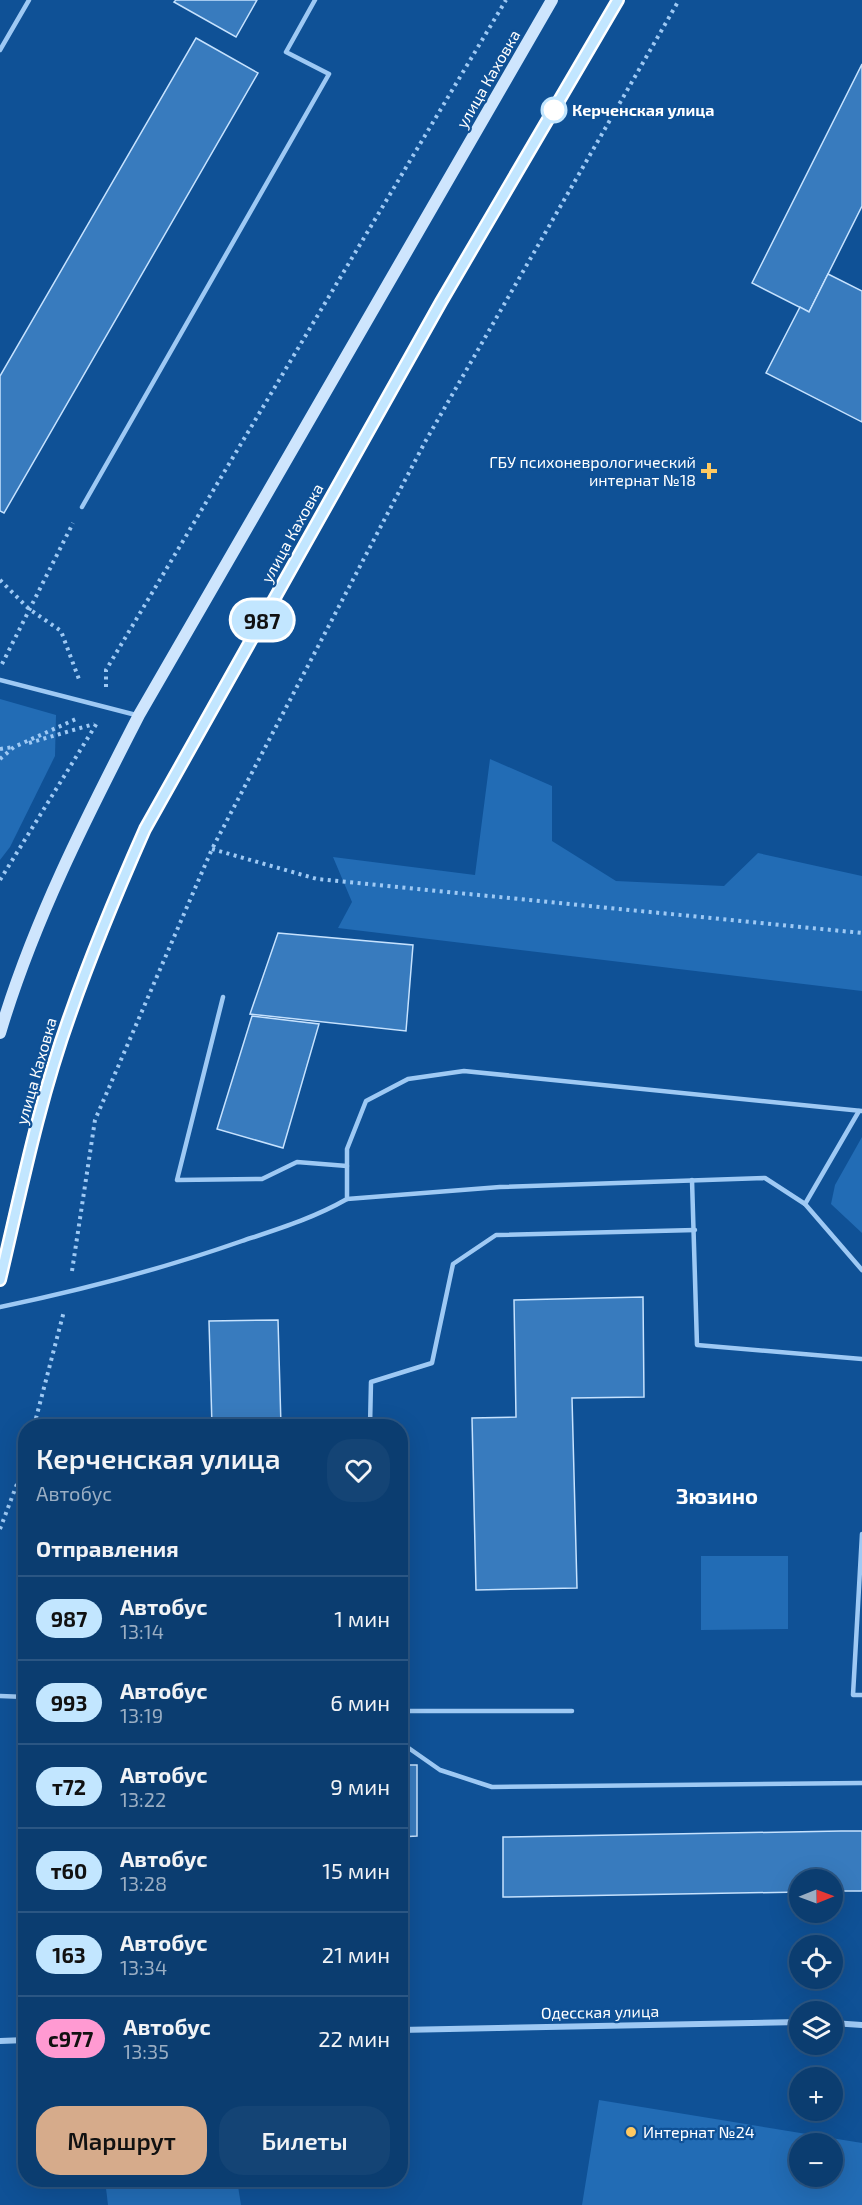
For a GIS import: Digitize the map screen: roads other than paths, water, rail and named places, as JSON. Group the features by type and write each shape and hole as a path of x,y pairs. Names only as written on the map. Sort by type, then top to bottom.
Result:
{"main road":[{"name":"улица Каховка","path":"0,1033 16,979 80,832 139,716 552,0"},
{"name":"улица Каховка","path":"0,1280 27,1164 69,1017 106,918 145,829 441,302 618,0"}],"street":[{"name":"Одесская улица","path":"408,2030 789,2022"},
{"path":"843,2024 862,2025"},
{"path":"0,2040 18,2040"}],"lane":[{"path":"0,50 29,0"},
{"path":"82,507 329,74 286,52 315,0"},
{"path":"0,680 139,716"},
{"path":"222,997 177,1180 262,1179 297,1162 347,1166"},
{"path":"347,1199 347,1149 366,1101 408,1079 464,1071 861,1111 804,1204"},
{"path":"0,1307 68,1293 177,1264 319,1215 347,1199 500,1187 765,1178 804,1204 862,1270"},
{"path":"692,1180 697,1345 862,1359"},
{"path":"370,1419 371,1382 432,1363 453,1264 496,1236 695,1230"},
{"path":"862,1534 853,1695 862,1695"},
{"path":"0,1696 18,1697"},
{"path":"408,1711 572,1712"},
{"path":"408,1748 440,1770 492,1787 862,1783"}],"place":[{"name":"Керченская улица","path":"554,110"},
{"name":"ГБУ психоневрологический интернат №18","path":"709,471"},
{"name":"Интернат №24","path":"631,2132"}],"district":[{"name":"Зюзино","path":"717,1496"}]}
